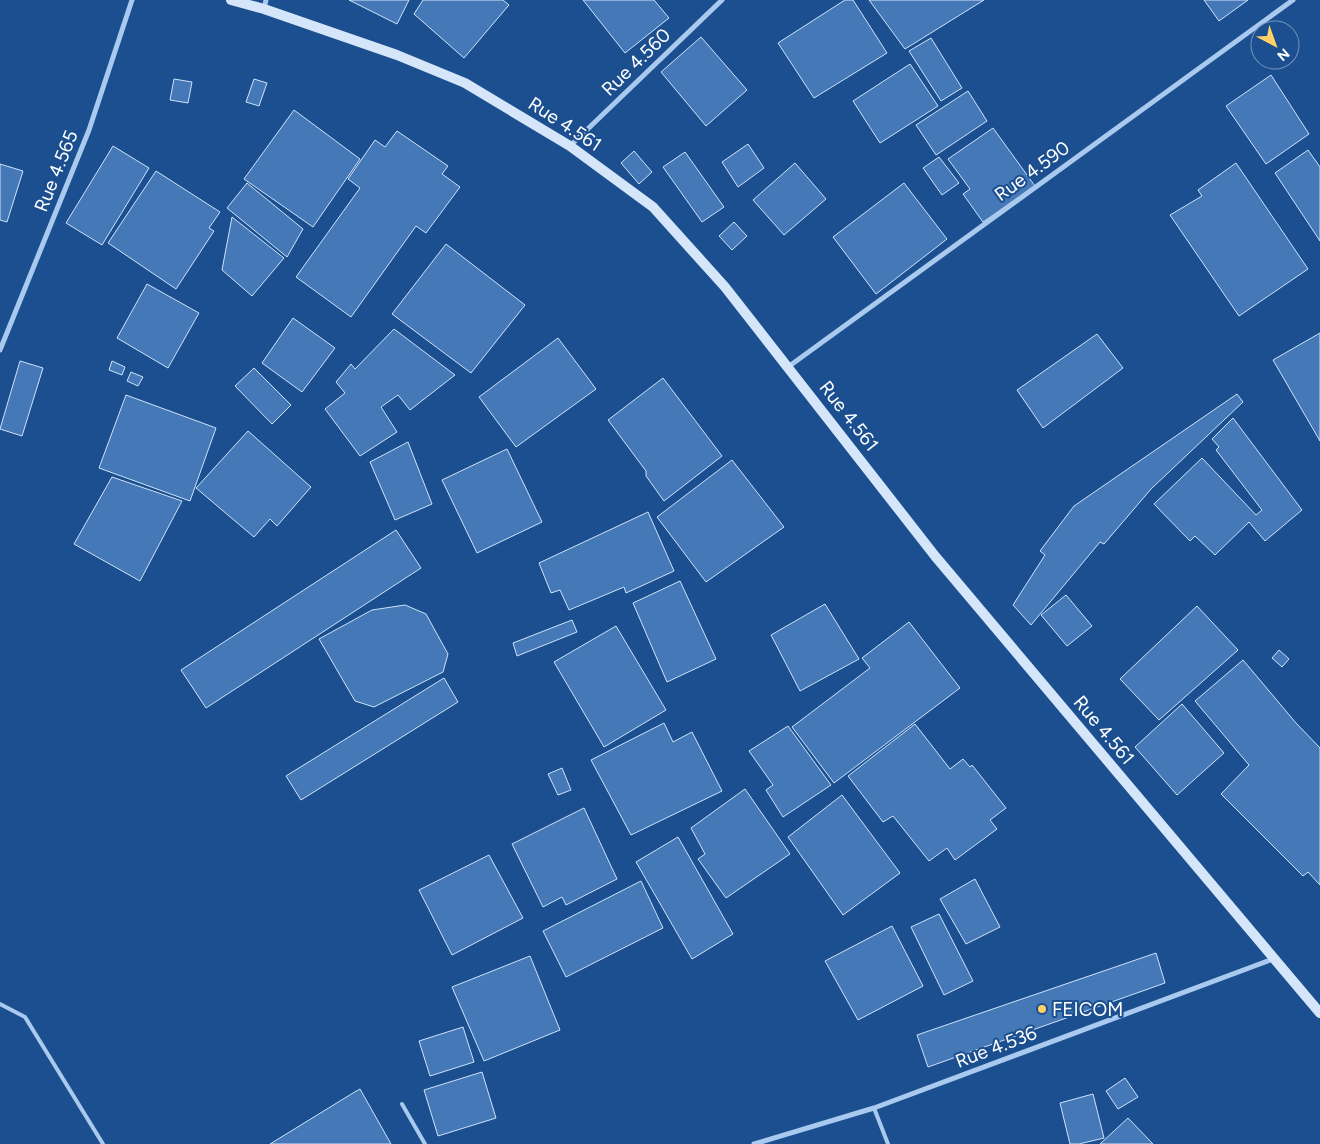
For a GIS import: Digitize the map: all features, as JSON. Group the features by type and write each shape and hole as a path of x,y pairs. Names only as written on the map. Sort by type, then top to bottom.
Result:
{"main road":[{"name":"Rue 4.561","path":"230,0 265,4 465,83 570,146 653,207 726,287 935,556 1273,959 1320,1012"}],"street":[{"name":"Rue 4.565","path":"0,350 89,130 132,0"},
{"name":"Rue 4.560","path":"570,146 722,0"},
{"name":"Rue 4.590","path":"788,367 1293,0"},
{"name":"Rue 4.536","path":"754,1144 874,1108 1273,959"}],"lane":[{"path":"0,1004 25,1017 103,1144"},
{"path":"402,1104 426,1144"},
{"path":"874,1108 888,1144"}],"building":[{"path":"349,0 409,0 397,24"},
{"path":"423,0 503,0 509,5 464,58 414,14"},
{"path":"583,0 654,0 669,18 625,53"},
{"path":"845,0 853,0 887,53 814,98 778,43"},
{"path":"869,0 984,0 905,49"},
{"path":"1204,0 1248,0 1219,21"},
{"path":"701,37 747,90 706,126 661,72"},
{"path":"931,38 962,88 941,101 909,51"},
{"path":"910,64 938,106 880,143 853,101"},
{"path":"1271,75 1309,134 1266,164 1226,106"},
{"path":"174,79 192,82 188,103 170,100"},
{"path":"254,79 267,83 259,106 246,102"},
{"path":"968,91 987,121 936,155 916,125"},
{"path":"294,110 360,159 313,227 244,179"},
{"path":"993,128 1035,186 983,222 963,194 970,189 948,159"},
{"path":"397,131 448,166 442,174 460,187 426,233 416,226 351,317 296,277 360,188 348,179 375,140 385,147"},
{"path":"748,144 764,168 738,187 722,162"},
{"path":"113,146 149,168 102,245 66,223"},
{"path":"1308,150 1320,167 1320,241 1275,173"},
{"path":"634,151 652,172 639,184 621,163"},
{"path":"685,152 724,207 702,222 663,167"},
{"path":"939,157 959,183 942,195 923,168"},
{"path":"795,163 826,199 784,235 753,200"},
{"path":"1236,163 1308,269 1239,316 1170,215 1202,196 1198,190"},
{"path":"0,164 23,171 7,222 0,220"},
{"path":"156,171 220,212 209,228 214,231 176,289 108,243"},
{"path":"247,183 303,229 287,257 227,208"},
{"path":"904,183 947,239 876,294 833,237"},
{"path":"232,217 284,258 252,296 222,270"},
{"path":"734,222 747,236 732,250 719,236"},
{"path":"446,244 525,305 471,373 392,314"},
{"path":"147,284 199,313 168,368 117,338"},
{"path":"293,318 335,348 302,392 262,363"},
{"path":"394,329 455,375 410,410 398,395 381,407 397,432 360,456 325,409 345,393 336,382 351,364 355,369"},
{"path":"1320,333 1320,441 1273,360"},
{"path":"1097,334 1123,368 1043,428 1017,390"},
{"path":"558,338 596,389 516,447 479,397"},
{"path":"20,361 43,368 22,436 0,429"},
{"path":"112,361 125,367 122,375 109,370"},
{"path":"254,368 291,405 272,424 235,386"},
{"path":"131,372 143,377 138,386 127,381"},
{"path":"663,378 722,456 664,501 646,476 646,471 608,420"},
{"path":"1237,394 1243,402 1151,489 1104,544 1100,542 1031,625 1013,605 1045,555 1040,551 1074,506"},
{"path":"126,395 216,428 190,501 99,468"},
{"path":"1233,418 1302,510 1265,541 1249,522 1215,555 1195,536 1190,541 1154,504 1202,458 1256,515 1262,510 1216,450 1219,447 1212,439"},
{"path":"248,431 311,487 277,526 270,519 254,537 196,488"},
{"path":"408,442 432,504 395,520 370,462"},
{"path":"507,449 542,522 477,553 442,480"},
{"path":"732,460 784,527 706,582 657,517"},
{"path":"112,477 182,501 140,581 74,544"},
{"path":"648,512 674,571 626,593 624,587 569,610 560,590 551,593 539,563"},
{"path":"396,530 421,568 206,708 181,670"},
{"path":"680,581 716,659 667,682 633,603"},
{"path":"1066,595 1092,626 1067,646 1041,615"},
{"path":"825,604 859,659 800,691 771,635"},
{"path":"405,605 426,614 448,654 443,672 374,707 355,701 319,639 372,610"},
{"path":"1197,606 1238,650 1159,720 1120,679"},
{"path":"572,620 577,632 517,656 513,643"},
{"path":"909,622 960,688 834,783 792,727 870,668 862,658"},
{"path":"616,626 666,710 604,747 554,662"},
{"path":"1279,650 1289,659 1282,667 1272,658"},
{"path":"1243,660 1296,723 1320,748 1320,885 1308,872 1303,876 1221,794 1249,765 1195,701"},
{"path":"444,678 458,702 301,800 286,776"},
{"path":"1182,704 1224,753 1177,795 1135,747"},
{"path":"664,723 673,742 692,732 722,791 631,835 591,760"},
{"path":"915,724 950,769 963,759 970,767 972,765 1006,808 990,820 997,829 955,860 947,848 929,861 893,816 883,822 848,776"},
{"path":"788,726 831,785 783,817 766,790 773,785 749,751"},
{"path":"562,768 571,790 558,795 548,774"},
{"path":"745,789 790,854 726,898 698,859 705,854 691,828"},
{"path":"842,795 900,873 843,915 788,837"},
{"path":"584,808 617,879 566,905 562,897 543,907 512,844"},
{"path":"678,837 733,934 692,959 636,862"},
{"path":"489,855 523,918 452,955 419,890"},
{"path":"975,879 1000,927 966,944 940,899"},
{"path":"641,881 663,928 566,977 543,931"},
{"path":"939,914 973,981 944,995 911,927"},
{"path":"892,926 923,986 858,1020 825,961"},
{"name":"FEICOM","path":"1156,953 1165,983 928,1067 917,1035"},
{"path":"530,956 560,1030 484,1061 452,987"},
{"path":"463,1027 474,1062 430,1076 419,1041"},
{"path":"482,1072 496,1118 438,1136 424,1090"},
{"path":"1125,1078 1138,1097 1118,1109 1106,1091"},
{"path":"360,1089 391,1144 270,1144 353,1093"},
{"path":"1093,1094 1104,1138 1079,1144 1070,1144 1060,1103"},
{"path":"1128,1118 1153,1144 1100,1144"}],"place":[{"name":"FEICOM","path":"1042,1009"}]}
